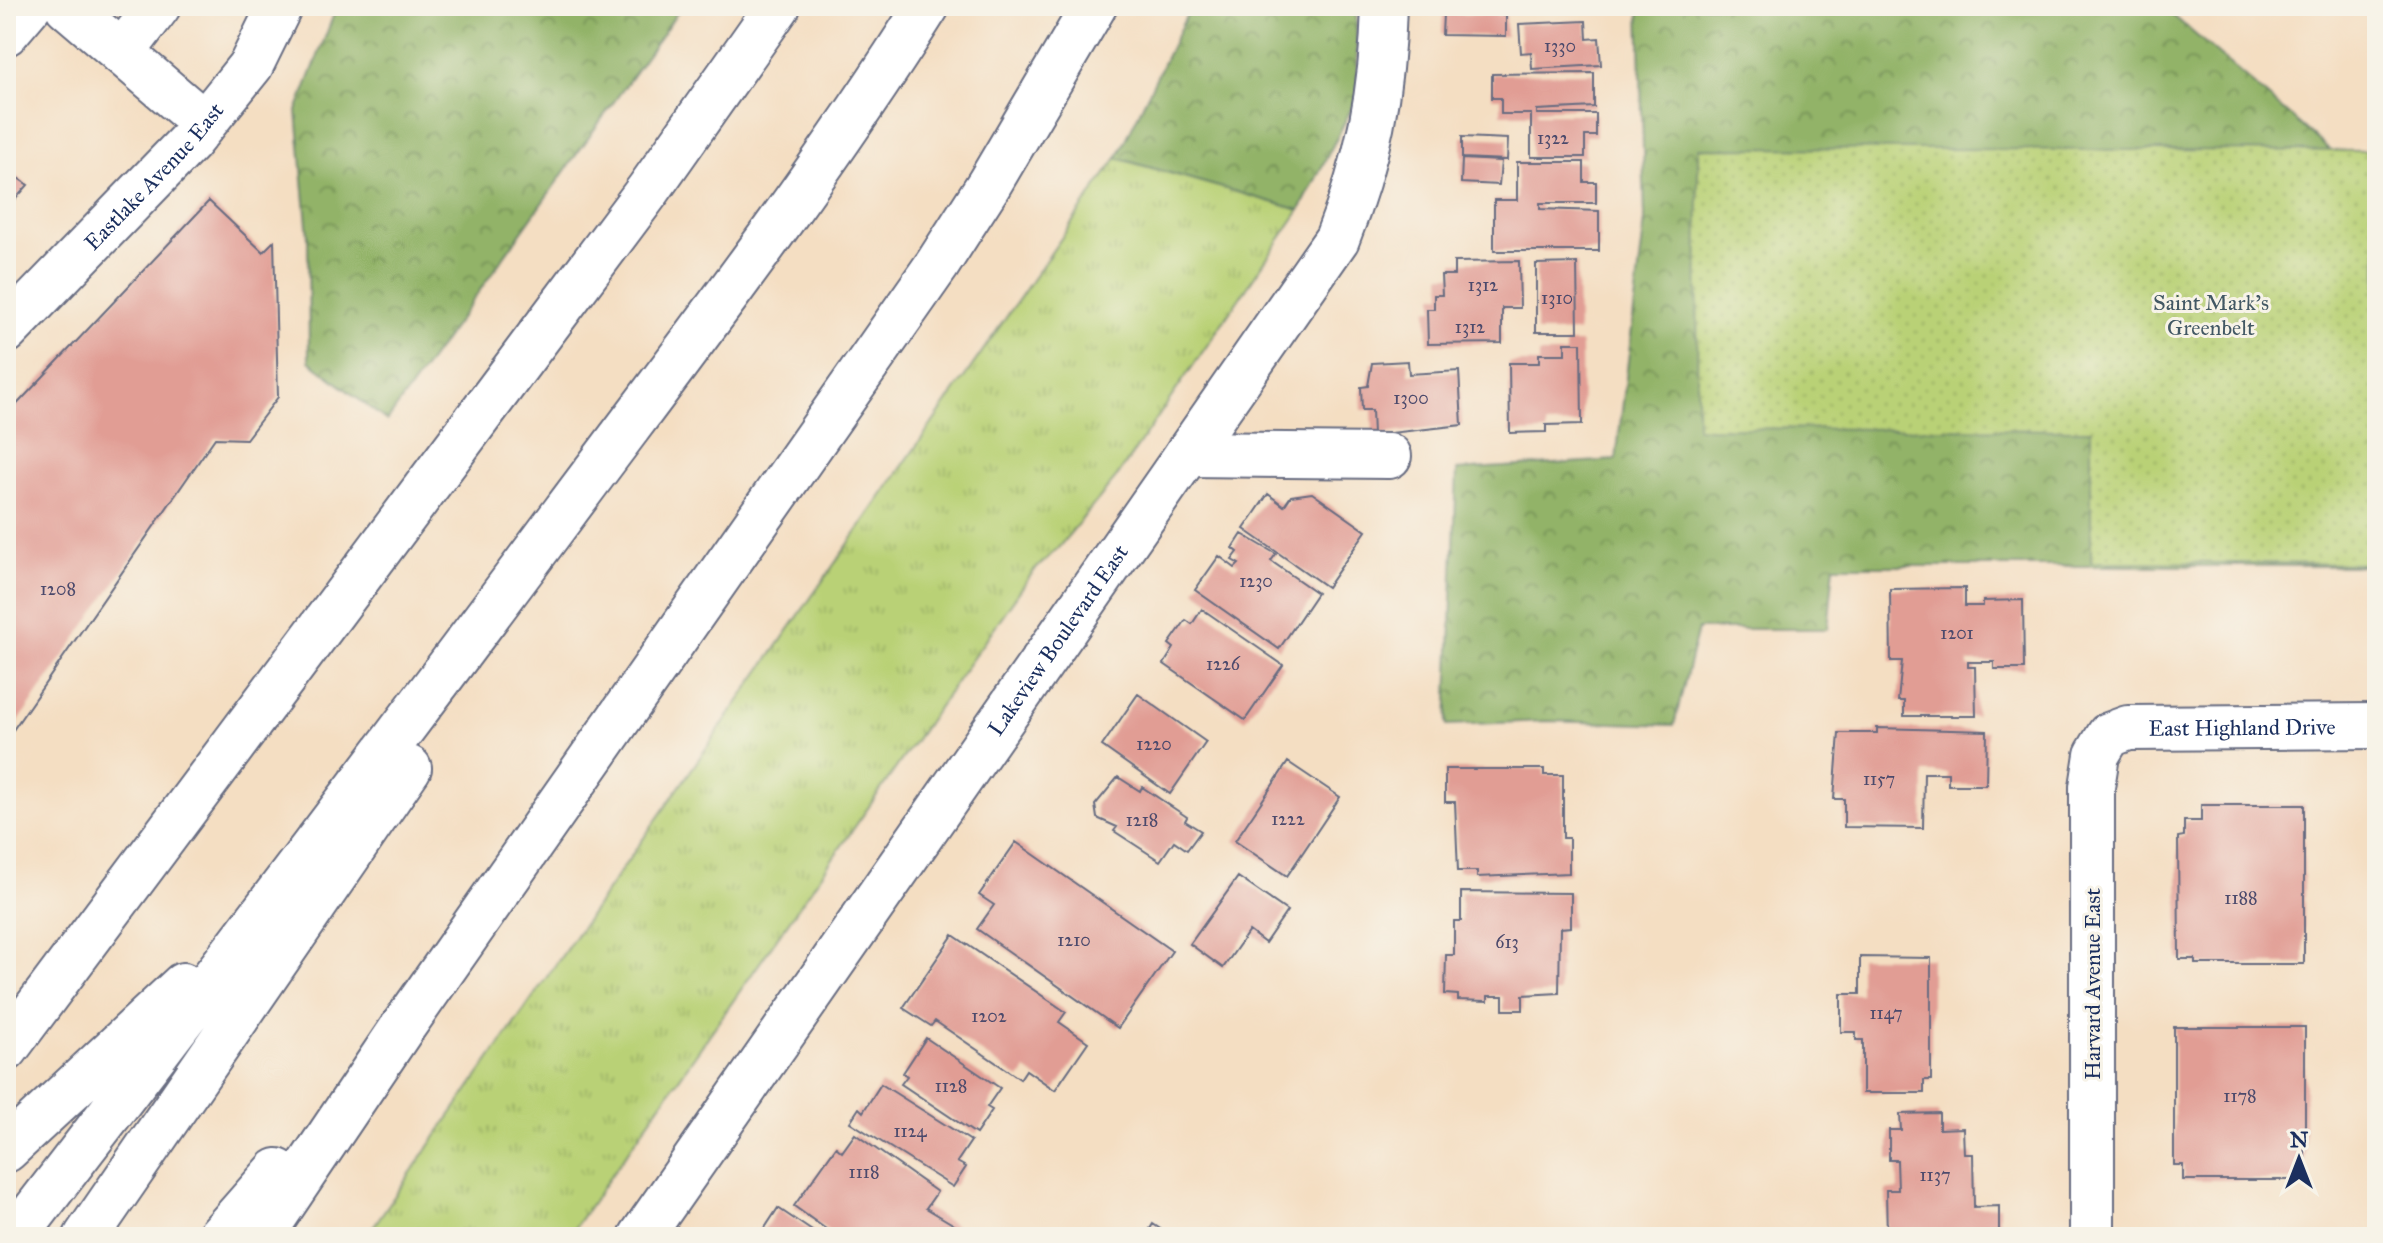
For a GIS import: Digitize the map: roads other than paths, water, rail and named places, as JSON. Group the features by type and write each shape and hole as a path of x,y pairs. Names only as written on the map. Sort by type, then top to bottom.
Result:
{"main road":[{"path":"6,33 29,6"},
{"path":"67,6 204,123"},
{"path":"122,53 158,6"},
{"name":"Eastlake Avenue East","path":"6,331 204,123 251,65 280,6"},
{"path":"6,1049 678,151 778,6"},
{"path":"15,1237 277,897 749,265 841,138 927,6"},
{"path":"261,1237 400,1031 937,265 989,184 1094,6"},
{"name":"Lakeview Boulevard East","path":"641,1237 1337,239 1361,179 1376,114 1384,6"},
{"path":"86,1237 749,265"},
{"path":"1187,454 1389,456"},
{"name":"East Highland Drive","path":"2109,735 2128,728 2377,726"},
{"name":"Harvard Avenue East","path":"2092,1237 2092,787 2097,755 2109,735"},
{"path":"6,1002 155,849"},
{"path":"6,1150 277,897"},
{"path":"219,1237 400,1031"}],"park label":[{"name":"Saint Mark's Greenbelt","path":"2211,314"}]}
